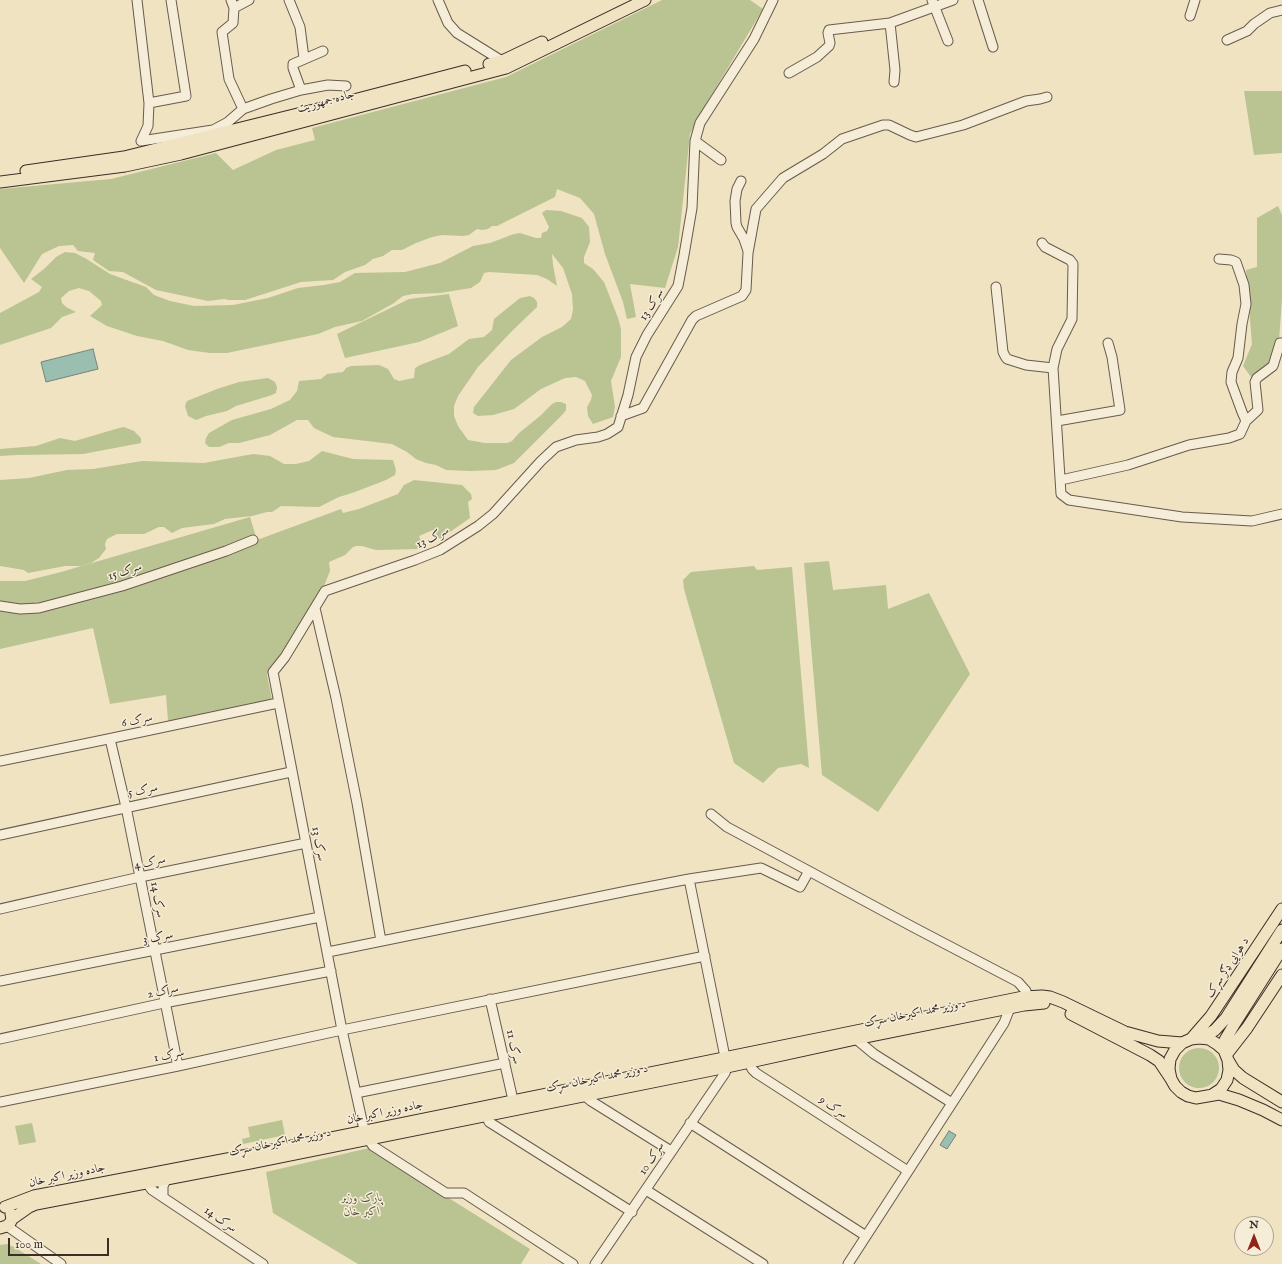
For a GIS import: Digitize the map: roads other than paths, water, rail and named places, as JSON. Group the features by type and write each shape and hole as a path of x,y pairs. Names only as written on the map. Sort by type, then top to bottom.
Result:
{"main road":[{"name":"جاده جمهوریت","path":"0,175 124,157 346,102 502,61 629,0"},
{"name":"جاده جمهوریت","path":"0,182 125,166 181,154 506,68 645,0"},
{"name":"د هوایی ډګر سړک","path":"1191,1040 1211,1016 1282,909"},
{"path":"1282,930 1226,1018 1215,1030 1207,1035 1191,1040 1175,1050 1170,1059 1169,1069 1171,1079 1175,1086 1188,1096 1204,1098 1219,1094 1239,1100 1282,1120"},
{"path":"1212,1095 1221,1089 1227,1080 1229,1070 1225,1040 1282,949"},
{"path":"1226,1055 1247,1028 1282,975"},
{"name":"د وزیر محمد اکبرخان سړک","path":"855,1035 1010,1008 1042,996 1050,997 1063,1002 1125,1032 1158,1041 1191,1040"},
{"name":"د وزیر محمد اکبرخان سړک","path":"6,1224 29,1207 36,1204 747,1057 1027,1001 1052,1004 1125,1042 1159,1061 1171,1079"},
{"path":"1191,1040 1209,1039 1217,1044 1226,1055 1234,1070 1243,1078 1282,1102"},
{"path":"484,1111 513,1100 582,1091"},
{"name":"جاده وزیر اکبر خان","path":"2,1207 34,1196 367,1135"},
{"path":"2,1207 10,1211 6,1224"}],"street":[{"path":"137,0 150,103 148,126 141,141 171,135 213,130 228,122 243,109 271,99 301,90 328,85 346,86"},
{"path":"150,103 186,96 171,0"},
{"path":"243,109 228,79 222,32 233,23 233,4 250,0"},
{"path":"290,0 300,28 304,58"},
{"path":"438,0 448,23 457,33 502,61"},
{"name":"سرک 13","path":"367,1135 342,1030 328,952 291,772 273,672 285,657 326,591 440,550 478,526 493,514 541,461 556,447 576,440 608,434 618,427 628,395 636,356 647,335 678,286 692,208 695,141 700,123 754,39 774,0"},
{"path":"789,74 817,57 829,46 829,30 890,23 933,4 953,0"},
{"path":"978,0 993,47"},
{"path":"1190,16 1195,0"},
{"path":"933,4 948,41"},
{"path":"1228,40 1247,31 1270,13 1282,10"},
{"path":"890,23 895,70 894,82"},
{"path":"301,90 293,64 323,51"},
{"path":"621,416 643,408 692,320 696,316 742,296 747,285 748,252 756,209 783,178 823,154 842,139 883,125 889,125 910,135 916,136 963,125 1026,101 1040,100 1047,97"},
{"path":"171,135 179,144"},
{"path":"695,141 721,160"},
{"path":"741,181 737,189 735,201 736,223 748,252"},
{"path":"1042,242 1045,247 1070,260 1073,264 1072,319 1057,349 1053,368 1062,494 1069,500 1182,517 1252,521 1282,514"},
{"path":"1218,259 1236,262 1244,285 1246,304 1238,358 1232,372 1231,382 1246,421"},
{"path":"996,287 1003,352 1007,359 1026,364 1053,368"},
{"path":"1057,421 1120,410 1112,357 1108,343"},
{"path":"1061,480 1128,465 1189,445 1229,438 1240,434 1246,421 1258,410 1255,382 1257,378 1273,366 1280,344 1282,343"},
{"name":"سرک 15","path":"0,606 20,609 40,608 122,586 226,551 253,540"},
{"path":"315,608 336,698 357,803 381,941"},
{"name":"سرک 6","path":"0,761 278,703"},
{"name":"سرک 14","path":"110,739 126,807 164,1004 178,1066"},
{"name":"سرک 5","path":"0,834 291,772"},
{"path":"711,814 727,827 1018,982 1026,991 1027,1001"},
{"name":"سرک 4","path":"0,909 140,877 306,843"},
{"path":"328,952 689,879 761,868 800,887 809,871"},
{"path":"689,879 726,1062"},
{"name":"سرک 3","path":"0,981 320,917"},
{"name":"سرک 1","path":"0,1102 178,1066 490,999 705,956"},
{"name":"سرک 2","path":"0,1038 331,971"},
{"name":"سرک 11","path":"490,999 513,1100"},
{"path":"848,1264 1004,1023 1010,1008"},
{"path":"855,1035 874,1054 952,1103"},
{"name":"سرک 9","path":"747,1057 756,1073 771,1081 908,1171"},
{"name":"سرک 10","path":"596,1264 725,1073 726,1062"},
{"path":"356,1093 505,1063"},
{"path":"582,1091 591,1101 671,1151"},
{"path":"484,1111 489,1122 632,1212"},
{"path":"690,1123 866,1236"},
{"path":"367,1135 373,1146 446,1193 464,1193 573,1264"},
{"path":"163,1197 163,1186 167,1178"},
{"name":"سرک 14","path":"146,1182 152,1190 263,1264"},
{"path":"646,1190 763,1264"},
{"path":"6,1224 61,1264"}],"park label":[{"name":"پارک وزیر اکبر خان","path":"362,1206"}]}
